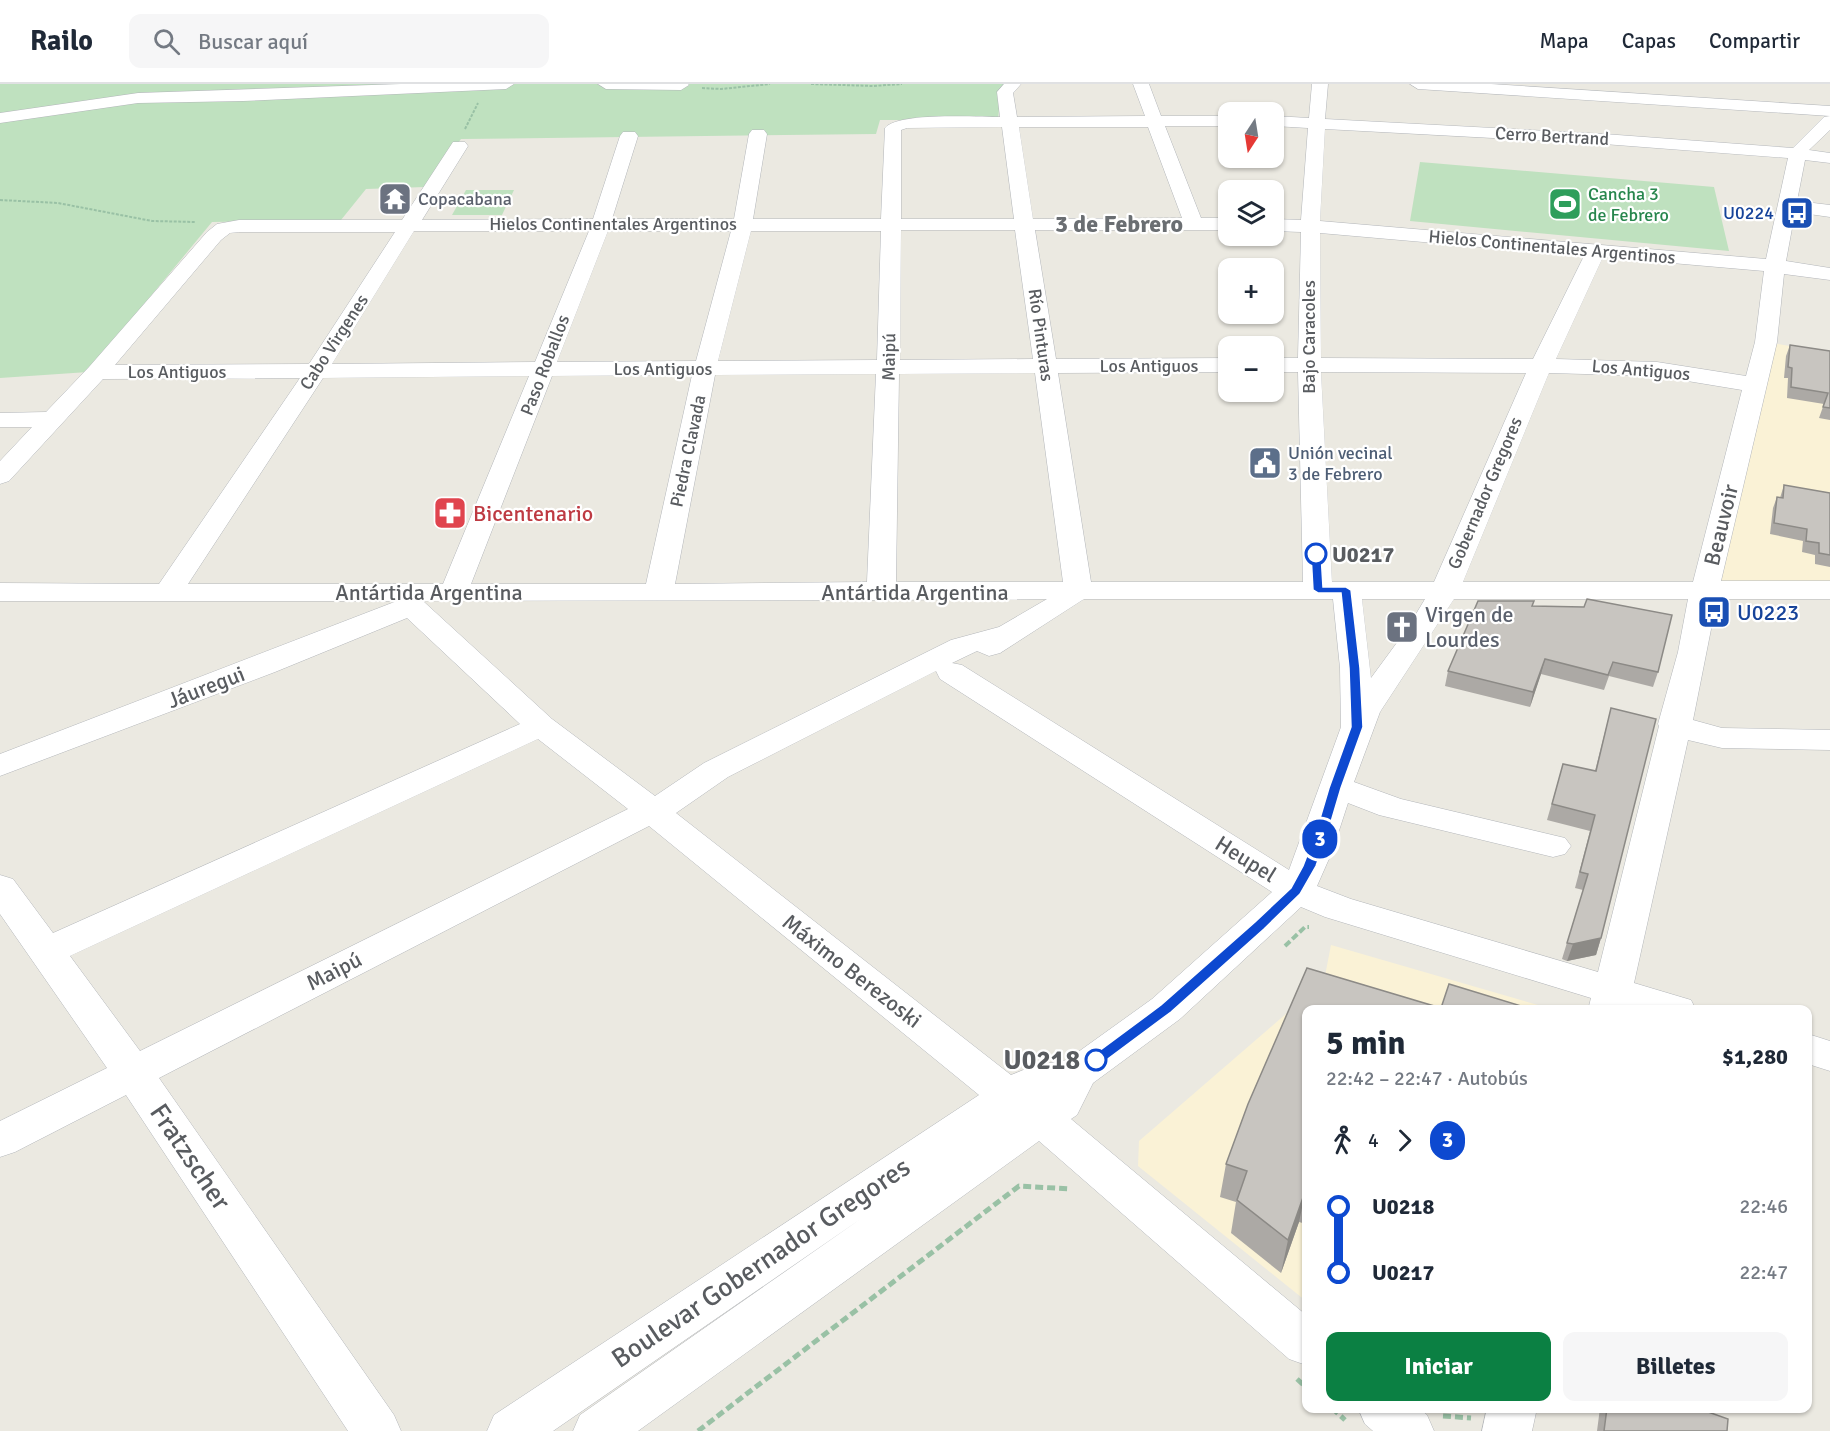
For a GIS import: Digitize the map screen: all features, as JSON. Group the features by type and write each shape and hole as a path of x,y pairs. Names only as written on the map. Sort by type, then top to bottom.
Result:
{"street":[{"path":"0,118 138,98 243,96 506,84"},
{"path":"606,84 681,86"},
{"name":"Río Pinturas","path":"1013,84 1005,92 1078,590"},
{"path":"1141,84 1193,223"},
{"name":"Bajo Caracoles","path":"1320,84 1310,226 1308,364 1332,590"},
{"path":"1418,84 1593,89 1830,111"},
{"path":"1593,89 1604,139"},
{"path":"1010,122 1218,121"},
{"name":"Cerro Bertrand","path":"1284,121 1604,139 1830,158"},
{"name":"Maipú","path":"880,591 893,128 897,125 1010,122"},
{"name":"Beauvoir","path":"1610,1000 1705,591 1756,385 1776,344 1775,266 1799,154 1802,147 1830,122"},
{"name":"Piedra Clavada","path":"658,593 705,369 743,224 758,134"},
{"name":"Paso Roballos","path":"454,592 601,225 629,136"},
{"name":"Cabo Virgenes","path":"167,593 316,371 459,146"},
{"path":"1788,205 1830,211"},
{"name":"Hielos Continentales Argentinos","path":"224,228 411,224 1218,224"},
{"name":"Hielos Continentales Argentinos","path":"1284,225 1597,250 1775,266 1830,274"},
{"path":"0,476 97,372 214,236 224,228"},
{"name":"Gobernador Gregores","path":"1026,1107 1062,1104 1078,1073 1166,1009 1296,891 1310,866 1357,727 1387,676 1426,622 1444,590 1540,364 1597,250"},
{"name":"Los Antiguos","path":"1284,365 1540,364 1657,369 1756,385"},
{"name":"Los Antiguos","path":"97,372 1218,365"},
{"path":"0,420 51,419"},
{"name":"Maipú","path":"659,807 736,783 951,672 973,660 1005,634 1066,601 1078,590"},
{"name":"Gobernador Gregores","path":"1332,590 1355,668 1357,727"},
{"name":"Antártida Argentina","path":"0,592 167,593 414,599 454,592 1830,590"},
{"path":"0,617 64,593"},
{"name":"Máximo Berezoski","path":"414,599 541,726 659,807 1026,1107 1297,1358"},
{"name":"Jáuregui","path":"0,766 264,665 414,599"},
{"name":"Maipú","path":"0,1140 659,807 716,770 962,646 1005,634"},
{"name":"Heupel","path":"951,672 1296,891 1338,908 1610,1000 1644,1005"},
{"path":"1674,724 1707,736 1722,738 1830,740"},
{"path":"48,951 541,726"},
{"path":"1335,788 1391,807 1553,846"},
{"name":"Fratzscher","path":"0,887 48,951 133,1073 376,1431"},
{"path":"1812,1050 1830,1056"},
{"name":"Boulevar Gobernador Gregores","path":"512,1431 1026,1107"},
{"name":"Boulevar Gobernador Gregores","path":"598,1431 970,1166 1026,1107"},
{"path":"1397,1413 1423,1422"}],"path":[{"path":"459,146 487,84"},
{"path":"681,86 721,89 770,84"},
{"path":"811,84 873,86 902,84"},
{"path":"0,200 58,203 132,219 204,223 224,228"},
{"path":"1279,951 1305,927 1314,927"},
{"path":"698,1431 1018,1186 1071,1189 1080,1197"},
{"path":"1297,1358 1302,1374"},
{"path":"1423,1422 1441,1416 1500,1420"}],"shaded area":[{"path":"1766,342 1830,353 1830,590 1705,591"},
{"path":"1331,945 1538,1005 1302,1005 1302,1298 1138,1166 1139,1141 1324,981"}],"green space":[{"path":"0,84 1009,84 1001,89 998,120 880,120 876,134 461,139 425,187 366,189 341,220 212,222 88,372 0,378"},
{"name":"Cancha 3 de Febrero","path":"1420,162 1714,187 1729,251 1410,221"},
{"path":"466,190 514,190 502,215 452,215"}],"building":[{"path":"1790,345 1830,351 1830,408 1823,407 1828,393 1791,387 1792,368 1788,367"},
{"path":"1784,485 1830,493 1830,555 1819,553 1819,543 1806,541 1807,529 1774,523 1777,497 1783,498"},
{"path":"1587,599 1672,615 1658,672 1613,662 1608,675 1545,659 1533,692 1448,671 1478,601 1534,601 1532,606 1584,607"},
{"path":"1611,708 1656,719 1601,938 1573,944 1567,943 1588,874 1580,872 1595,815 1552,804 1563,764 1596,771"},
{"path":"1307,968 1431,1005 1302,1005 1302,1200 1288,1240 1237,1200 1247,1171 1226,1164 1248,1104"},
{"path":"1449,984 1518,1005 1442,1005"},
{"path":"1606,1413 1711,1413 1728,1419 1727,1431 1604,1431"}],"bus line":[{"name":"3","path":"1096,1060 1166,1009 1259,926 1296,891 1310,866 1357,727 1355,668 1346,590 1318,590 1316,554"}],"place":[{"name":"Copacabana","path":"395,199"},
{"name":"Cancha 3 de Febrero","path":"1565,204"},
{"name":"U0224","path":"1797,213"},
{"name":"Unión vecinal 3 de Febrero","path":"1265,463"},
{"name":"Bicentenario","path":"450,513"},
{"name":"U0217","path":"1316,554"},
{"name":"U0223","path":"1714,612"},
{"name":"Virgen de Lourdes","path":"1402,627"},
{"name":"U0218","path":"1096,1060"}],"district":[{"name":"3 de Febrero","path":"1119,224"}]}
